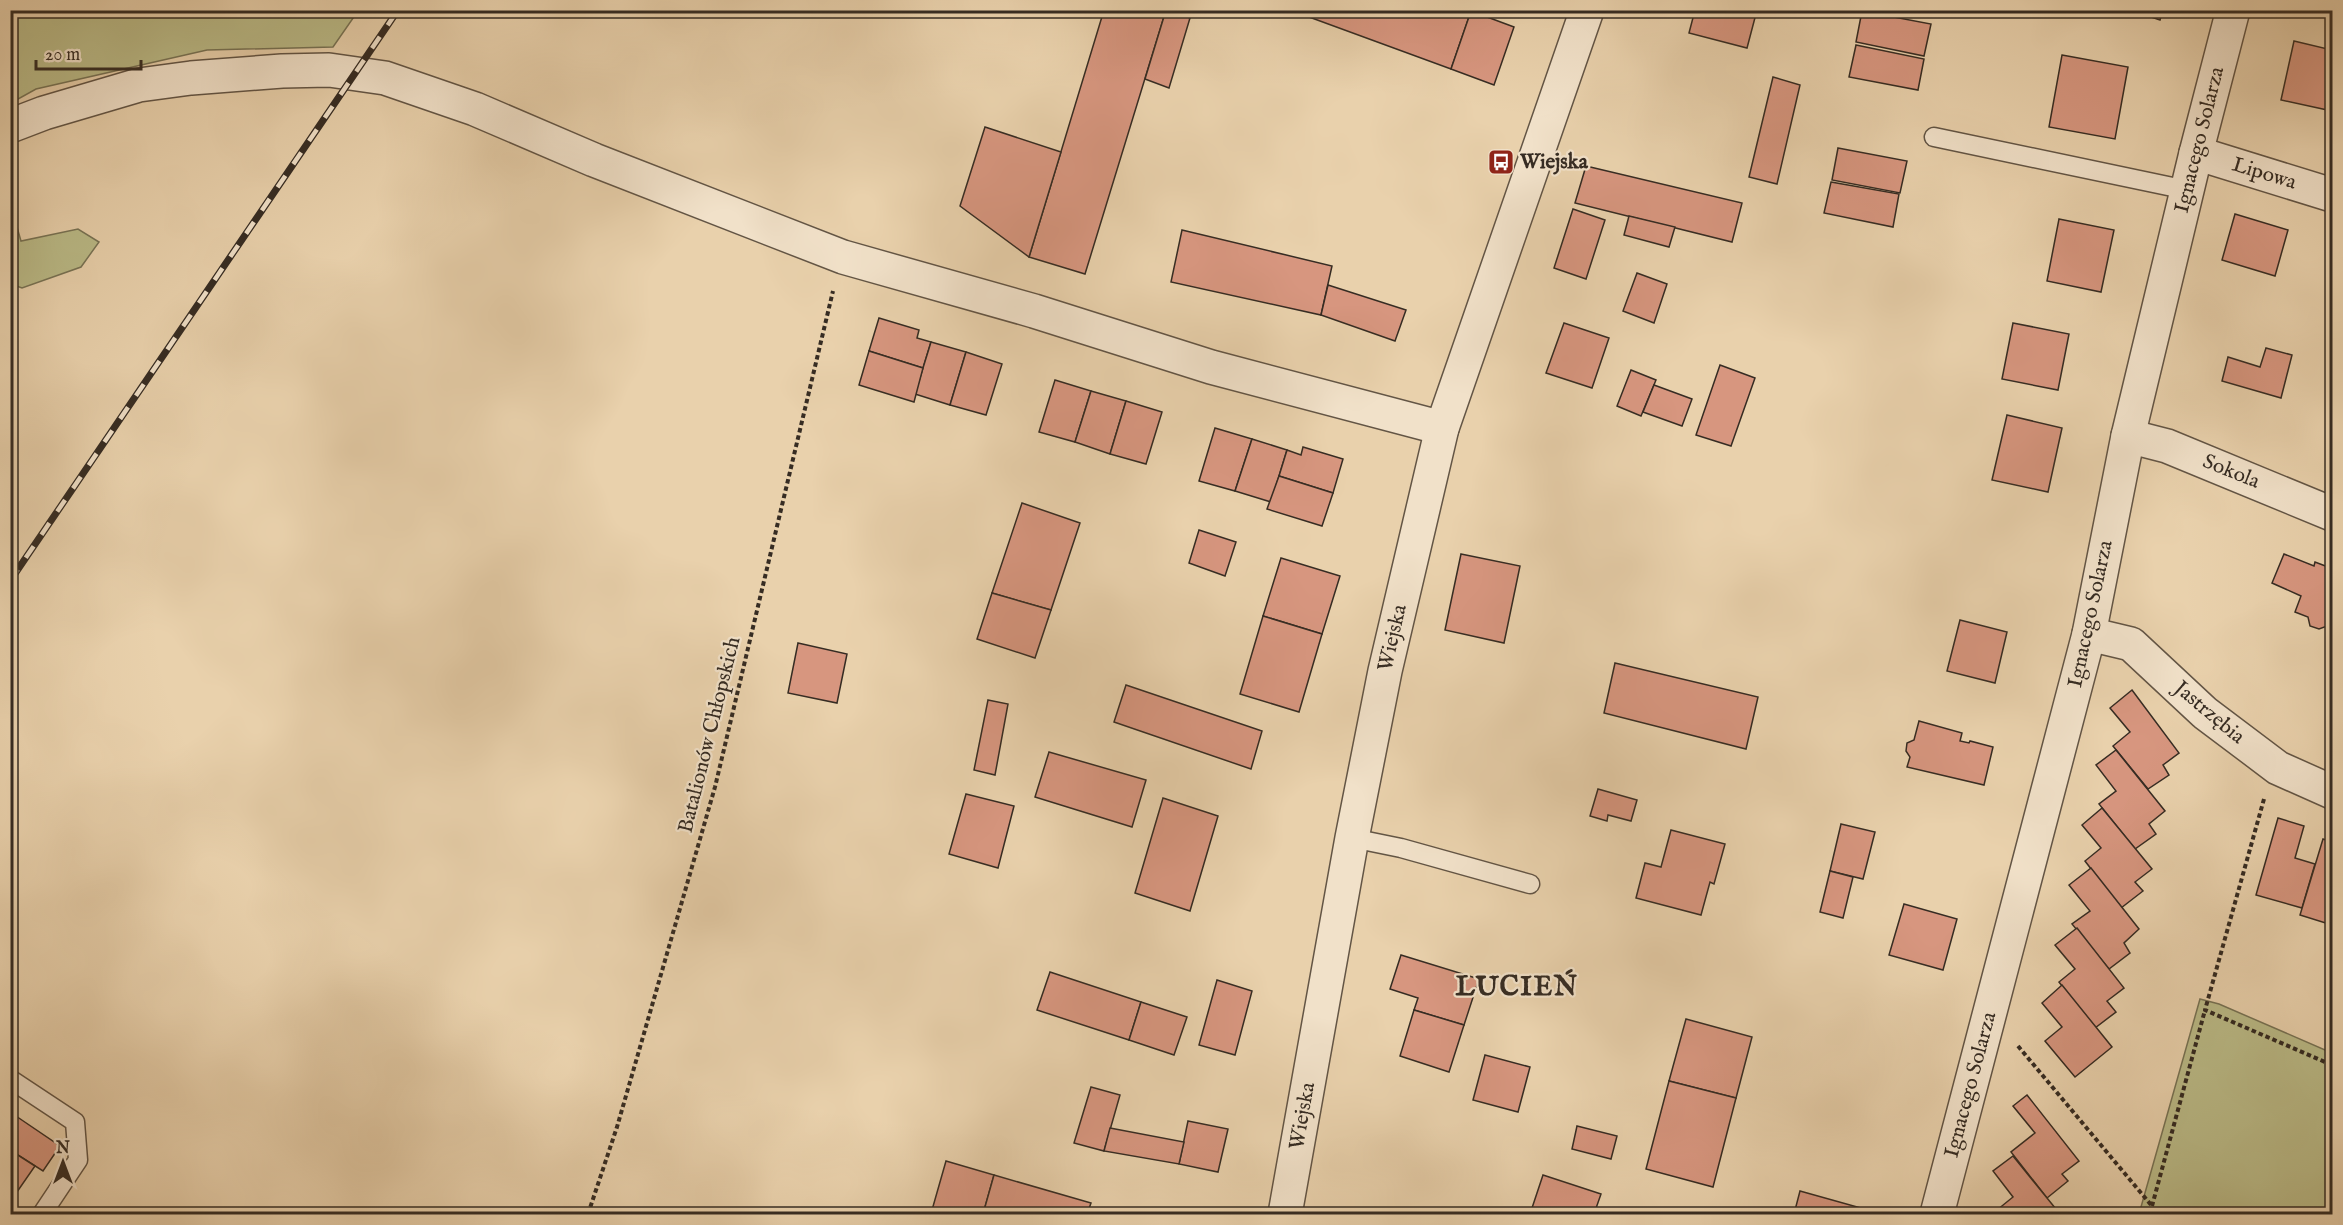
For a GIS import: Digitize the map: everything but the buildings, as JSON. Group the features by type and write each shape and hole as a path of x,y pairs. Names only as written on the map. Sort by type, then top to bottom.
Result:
{"street":[{"name":"Wiejska","path":"1286,1215 1352,838 1385,672 1442,428 1587,10"},
{"name":"Ignacego Solarza","path":"1937,1215 2089,634 2128,436 2233,10"},
{"path":"10,126 44,113 139,85 190,78 282,70 329,70 385,78 475,109 594,160 843,257 1034,311 1211,367 1442,428"},
{"name":"Lipowa","path":"2196,153 2332,195"},
{"name":"Sokola","path":"2128,436 2167,446 2332,513"},
{"name":"Jastrzębia","path":"2089,634 2131,644 2205,713 2278,768 2332,792"}],"lane":[{"path":"1934,138 2187,190"},
{"path":"1352,838 1401,848 1530,884"},
{"path":"10,1079 75,1122 78,1160 42,1215"}],"path":[{"name":"Batalionów Chłopskich","path":"588,1215 617,1127 715,787 843,257"},
{"path":"1987,1025 2005,1030 2152,1206 2264,798 2278,768"},
{"path":"2205,1010 2332,1065"}],"green space":[{"path":"11,10 358,11 333,47 207,50 36,89 11,103"},
{"path":"10,203 21,241 78,229 99,242 81,267 22,288 11,284"},
{"path":"2200,999 2219,1004 2332,1053 2332,1214 2139,1214"}],"railway":[{"path":"10,581 398,10"}],"place":[{"name":"Wiejska","path":"1501,162"}],"district":[{"name":"LUCIEŃ","path":"1517,988"}]}
